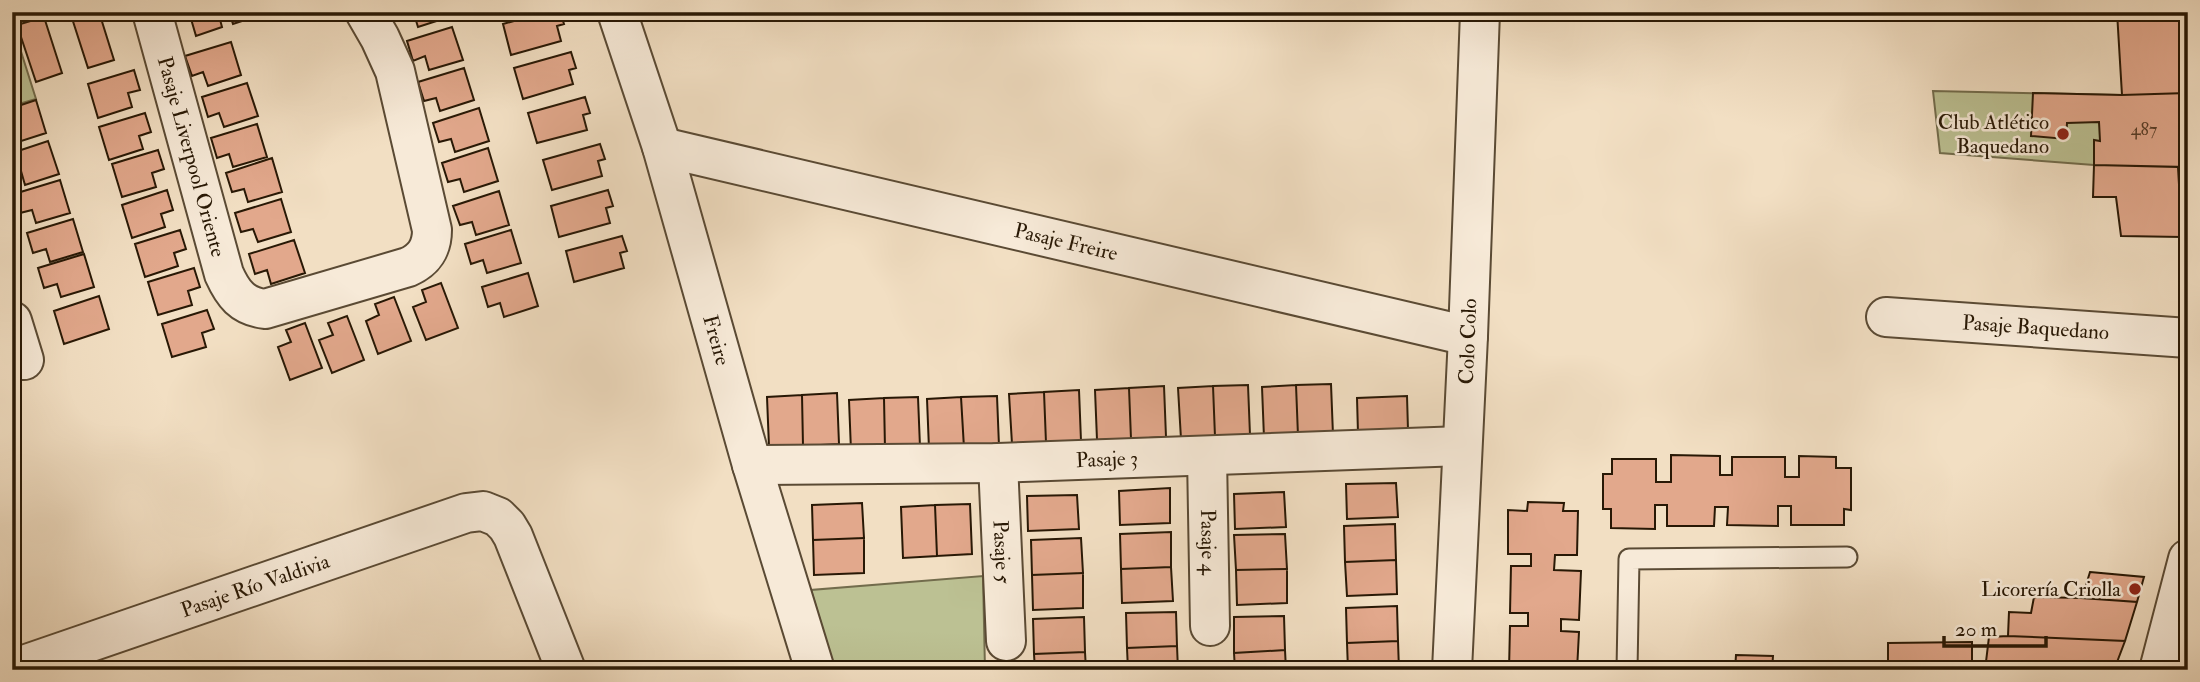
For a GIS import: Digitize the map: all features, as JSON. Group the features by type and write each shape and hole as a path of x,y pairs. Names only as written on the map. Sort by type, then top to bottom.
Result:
{"street":[{"name":"Pasaje Liverpool Oriente","path":"152,12 223,274 239,300 251,307 264,309 408,267 419,262 432,242 432,230 395,71 365,12"},
{"name":"Freire","path":"617,12 662,147 752,464 815,670"},
{"name":"Colo Colo","path":"1452,670 1480,12"},
{"name":"Pasaje Freire","path":"662,147 1468,336"},
{"name":"Pasaje Baquedano","path":"1886,317 2188,338"},
{"path":"12,321 24,360"},
{"name":"Pasaje 3","path":"752,464 998,463 1462,446"},
{"name":"Pasaje 4","path":"1207,456 1210,626"},
{"name":"Pasaje 5","path":"998,463 1006,641"},
{"name":"Pasaje Río Valdivia","path":"12,669 89,657 466,513 483,511 498,517 513,536 566,670"},
{"path":"2159,670 2188,559"}],"lane":[{"path":"1627,670 1629,559 1847,557"}],"green space":[{"path":"12,23 36,99 12,106"},
{"name":"Club Atlético Baquedano","path":"1933,91 2122,95 2187,93 2188,167 2094,165 1940,153"},
{"path":"983,576 985,670 835,670 811,590"}],"building":[{"path":"70,12 99,12 114,60 88,68"},
{"path":"189,12 218,12 222,27 196,36"},
{"path":"229,12 259,12 260,15 233,24"},
{"path":"401,12 451,12 452,16 418,27 414,14 402,17"},
{"path":"546,12 560,12 564,24 557,26 561,41 511,55 503,24"},
{"path":"2117,12 2179,12 2187,93 2122,95"},
{"path":"44,17 62,73 36,82 17,25"},
{"path":"452,27 463,60 429,70 425,56 413,61 407,41"},
{"path":"231,42 241,75 208,86 203,72 192,76 185,56"},
{"path":"571,52 576,68 569,70 573,84 523,99 514,68"},
{"path":"464,68 474,100 440,111 436,98 424,101 418,82"},
{"path":"134,70 140,90 128,93 132,107 98,118 88,84"},
{"path":"247,83 258,116 224,127 219,113 208,117 202,97"},
{"path":"2033,93 2187,93 2188,167 2094,165 2094,140 2100,141 2099,122 2067,123 2066,139 2031,136"},
{"path":"585,97 590,113 583,115 587,130 537,143 528,113"},
{"path":"36,100 46,133 12,144 12,108"},
{"path":"479,108 489,141 455,152 451,139 439,142 433,123"},
{"path":"145,113 151,132 139,136 143,149 109,160 99,127"},
{"path":"257,124 267,157 233,167 229,154 217,158 211,138"},
{"path":"48,141 59,174 25,185 21,171 12,174 12,153"},
{"path":"600,144 605,159 598,161 602,176 552,190 543,160"},
{"path":"488,148 498,181 464,192 460,179 448,182 442,163"},
{"path":"158,150 164,169 152,173 156,187 122,197 112,164"},
{"path":"272,158 282,192 248,202 244,189 232,192 226,173"},
{"path":"2094,165 2178,167 2182,237 2121,236 2116,197 2093,197"},
{"path":"60,180 70,213 36,223 32,210 20,213 14,194"},
{"path":"167,190 173,210 161,214 165,227 132,238 122,205"},
{"path":"608,190 613,206 606,208 610,223 559,237 551,206"},
{"path":"499,191 509,225 476,235 472,222 460,225 453,206"},
{"path":"281,199 291,232 258,242 253,229 241,232 235,213"},
{"path":"73,219 83,252 50,262 46,249 33,253 27,233"},
{"path":"180,230 186,249 174,253 178,266 145,277 135,244"},
{"path":"511,230 521,263 487,273 483,260 471,264 465,244"},
{"path":"622,236 627,251 620,253 624,268 574,282 566,251"},
{"path":"294,240 305,273 271,284 267,270 255,274 249,254"},
{"path":"84,254 94,287 61,297 57,284 44,288 38,268"},
{"path":"194,268 200,287 188,291 192,305 158,315 148,282"},
{"path":"528,273 538,306 504,317 500,303 488,307 482,287"},
{"path":"441,283 458,328 426,340 413,307 426,302 422,290"},
{"path":"99,296 109,329 64,344 54,311"},
{"path":"394,297 411,341 378,354 366,321 379,315 375,304"},
{"path":"207,310 214,329 202,333 206,347 172,357 162,324"},
{"path":"347,316 364,360 332,373 319,340 333,335 328,323"},
{"path":"305,323 322,368 290,380 278,347 291,342 286,330"},
{"path":"1331,384 1333,435 1298,436 1296,385"},
{"path":"1248,385 1250,435 1215,437 1213,386"},
{"path":"1296,385 1298,436 1264,438 1262,387"},
{"path":"1164,386 1166,437 1131,439 1129,388"},
{"path":"1213,386 1215,437 1181,439 1178,388"},
{"path":"1129,388 1131,439 1097,440 1095,390"},
{"path":"1079,390 1081,441 1046,443 1044,392"},
{"path":"1044,392 1046,443 1012,444 1009,394"},
{"path":"837,393 839,444 803,446 802,395"},
{"path":"802,395 803,446 769,447 767,397"},
{"path":"997,396 999,446 964,448 961,397"},
{"path":"1407,396 1408,430 1358,433 1357,398"},
{"path":"918,397 920,447 885,449 884,398"},
{"path":"961,397 964,448 929,449 927,399"},
{"path":"884,398 885,449 851,451 849,400"},
{"path":"1671,455 1720,456 1720,475 1732,475 1732,457 1785,457 1785,477 1799,477 1799,456 1836,457 1836,468 1851,468 1851,510 1844,509 1844,525 1791,525 1791,506 1778,506 1778,526 1727,525 1728,507 1715,507 1714,526 1667,526 1667,505 1655,505 1655,529 1611,528 1611,509 1603,509 1603,474 1612,474 1612,459 1656,459 1656,482 1671,482"},
{"path":"1396,483 1398,517 1347,519 1346,484"},
{"path":"1170,488 1170,523 1120,525 1119,491"},
{"path":"1284,492 1286,527 1235,529 1234,494"},
{"path":"1077,495 1079,529 1028,531 1027,496"},
{"path":"1528,502 1564,503 1563,511 1578,511 1577,555 1555,555 1554,570 1581,571 1579,620 1561,619 1561,631 1579,632 1577,670 1509,670 1510,626 1528,626 1528,613 1510,613 1511,566 1531,566 1531,554 1508,554 1508,510 1527,511"},
{"path":"862,503 864,538 813,540 812,505"},
{"path":"970,504 972,554 937,556 935,505"},
{"path":"935,505 937,556 903,558 901,507"},
{"path":"1395,524 1396,560 1345,562 1344,526"},
{"path":"1171,532 1171,567 1121,569 1120,534"},
{"path":"1285,534 1287,569 1236,570 1234,535"},
{"path":"864,538 864,573 814,575 813,540"},
{"path":"1081,538 1083,573 1032,575 1031,540"},
{"path":"1396,560 1397,594 1347,596 1345,562"},
{"path":"1171,567 1173,601 1122,603 1121,569"},
{"path":"1287,569 1287,603 1237,605 1236,570"},
{"path":"2090,572 2144,577 2137,602 2082,598"},
{"path":"1083,573 1083,608 1033,610 1032,575"},
{"path":"2034,597 2137,602 2125,641 2008,636 2009,612 2031,613"},
{"path":"1397,606 1398,641 1347,643 1346,608"},
{"path":"1176,612 1177,646 1127,648 1126,613"},
{"path":"1284,616 1285,650 1234,653 1234,617"},
{"path":"1084,617 1085,652 1034,654 1033,619"},
{"path":"1989,637 2125,641 2114,670 1985,670"},
{"path":"1398,641 1399,670 1348,670 1347,643"},
{"path":"1972,642 1972,669 1888,670 1888,643"},
{"path":"1177,646 1178,670 1128,670 1127,648"},
{"path":"1285,650 1286,670 1235,670 1234,653"},
{"path":"1085,652 1086,670 1035,670 1034,654"},
{"path":"1736,655 1773,656 1772,670 1735,670"}],"place":[{"name":"Club Atlético Baquedano","path":"2063,134"},
{"name":"Licorería Criolla","path":"2135,589"}]}
